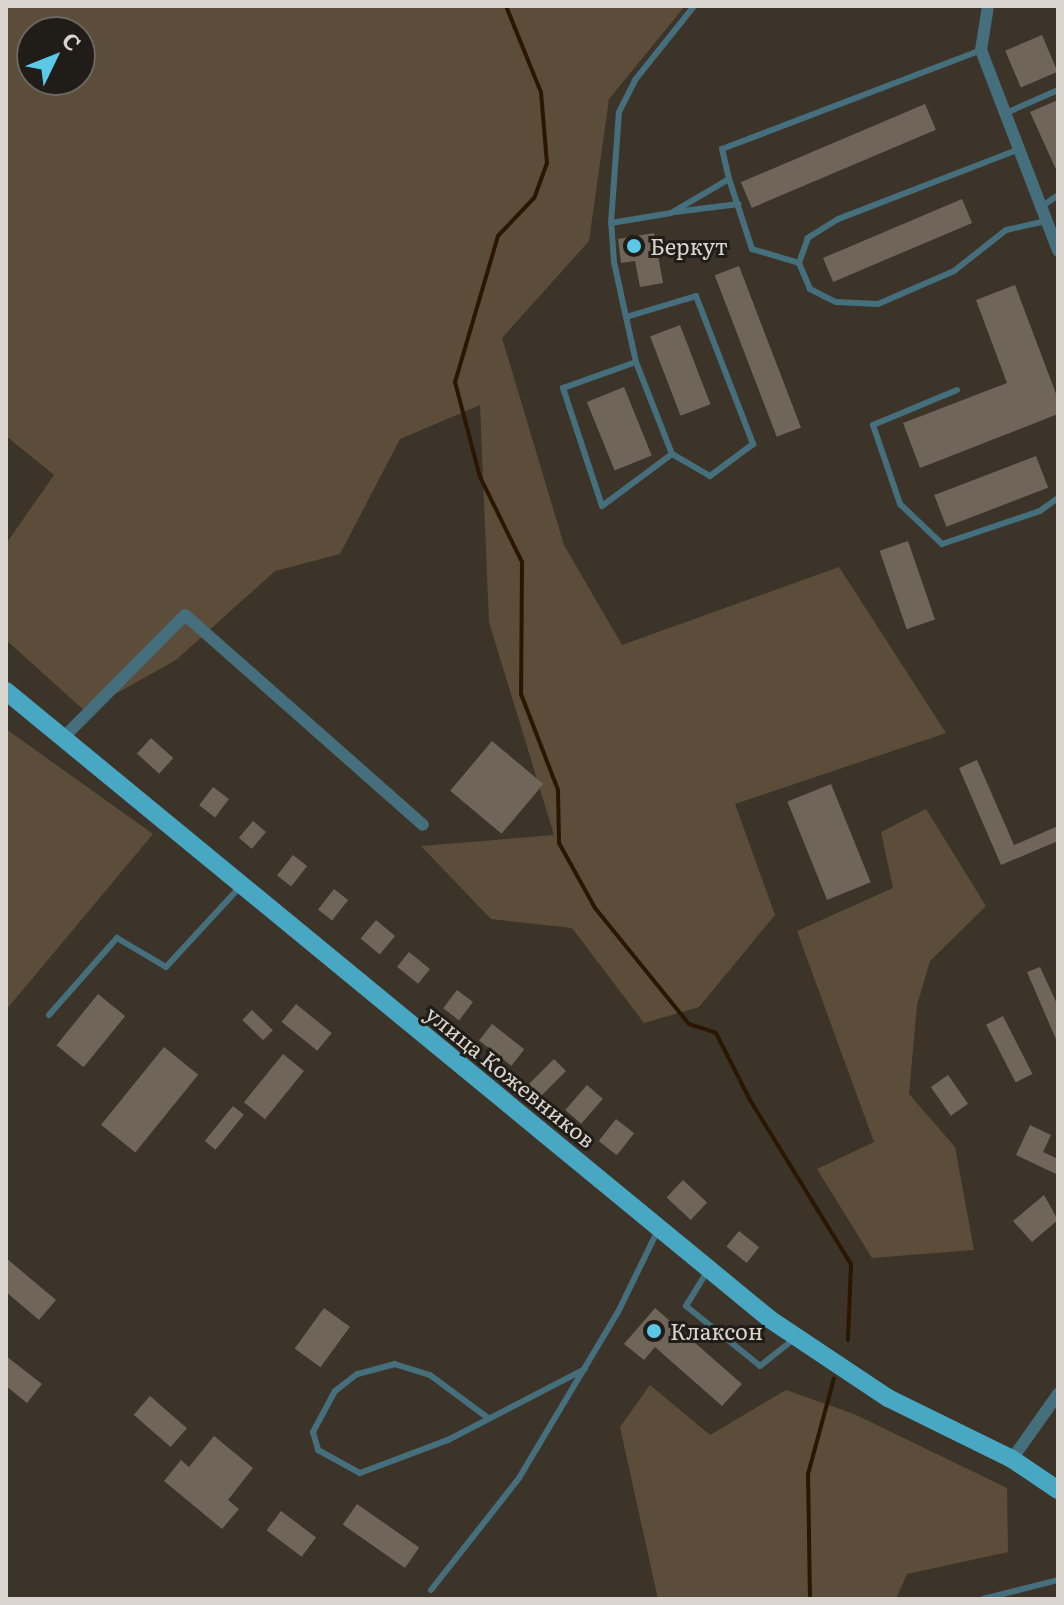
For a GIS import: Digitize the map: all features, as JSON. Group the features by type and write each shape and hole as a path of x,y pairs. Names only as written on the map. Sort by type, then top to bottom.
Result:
{"main road":[{"name":"улица Кожевников","path":"6,691 659,1229 796,1337 888,1398 1012,1459 1058,1490"}],"street":[{"path":"988,6 981,50 1003,115 1058,251"},
{"path":"63,738 185,615 423,825"},
{"path":"1012,1459 1058,1394"}],"lane":[{"path":"626,317 696,296 753,444 710,476 672,454 636,362 626,317 611,223 619,112 635,80 694,6"},
{"path":"799,263 752,249 722,149 981,50"},
{"path":"1003,115 1058,90"},
{"path":"1017,150 838,219 808,238 799,263 810,289 836,302 878,304 954,271 1006,230 1046,221"},
{"path":"671,213 729,179"},
{"path":"1040,207 1058,195"},
{"path":"611,223 738,204"},
{"path":"636,362 563,388 602,506 672,454"},
{"path":"957,390 873,425 900,504 942,544 1040,511 1058,498"},
{"path":"49,1015 117,938 166,967 241,885"},
{"path":"431,1590 519,1478 585,1369 659,1229"},
{"path":"709,1269 686,1306 760,1366 796,1337"},
{"path":"488,1418 430,1375 395,1364 357,1374 335,1391 313,1432 318,1450 360,1473 390,1466 488,1418 585,1369"},
{"path":"983,1599 1058,1580"}],"shaded area":[{"path":"6,6 685,6 609,99 589,241 502,338 564,545 622,645 839,567 946,733 735,804 775,915 699,1007 644,1023 572,928 491,919 421,846 554,835 489,622 480,405 400,439 340,554 275,571 176,660 85,711 6,640 6,544 54,475 6,436"},
{"path":"6,729 153,834 6,1010"},
{"path":"926,809 986,906 930,961 917,1005 909,1094 955,1147 974,1250 872,1258 817,1169 874,1142 797,931 893,888 881,832"},
{"path":"650,1385 710,1435 786,1390 854,1414 1007,1488 1008,1552 907,1574 896,1599 658,1599 620,1427"}],"building":[{"path":"1042,35 1058,72 1021,87 1005,51"},
{"path":"1058,100 1058,174 1030,112"},
{"path":"925,104 936,130 752,208 741,182"},
{"path":"962,199 972,223 833,282 823,258"},
{"path":"654,233 663,283 640,287 635,261 621,263 618,239"},
{"path":"739,266 801,428 777,437 715,275"},
{"path":"1015,285 1058,399 1058,414 920,468 903,423 1007,383 976,300"},
{"path":"680,325 710,404 681,416 650,336"},
{"path":"624,387 652,456 615,471 587,402"},
{"path":"1036,456 1048,488 946,527 934,495"},
{"path":"908,541 935,619 907,629 880,551"},
{"path":"151,738 173,758 159,774 137,754"},
{"path":"492,741 543,784 502,834 450,791"},
{"path":"977,760 1014,845 1058,826 1058,841 1001,865 959,768"},
{"path":"831,784 871,882 827,900 787,802"},
{"path":"213,787 229,799 215,817 199,805"},
{"path":"253,821 266,832 252,849 239,838"},
{"path":"293,855 307,866 291,887 277,875"},
{"path":"334,889 348,900 332,921 318,909"},
{"path":"376,920 395,936 380,954 361,938"},
{"path":"409,952 430,969 418,984 397,967"},
{"path":"1040,967 1058,1006 1058,1044 1027,972"},
{"path":"457,990 473,1002 459,1020 443,1008"},
{"path":"98,994 125,1016 84,1067 56,1045"},
{"path":"296,1004 332,1033 317,1051 282,1022"},
{"path":"252,1010 273,1030 263,1040 242,1020"},
{"path":"1003,1016 1033,1074 1016,1083 986,1025"},
{"path":"492,1024 524,1049 511,1066 479,1041"},
{"path":"164,1047 198,1075 135,1152 101,1125"},
{"path":"283,1054 304,1071 265,1119 244,1102"},
{"path":"554,1059 566,1071 538,1099 526,1087"},
{"path":"948,1075 968,1104 951,1116 931,1087"},
{"path":"587,1085 603,1099 581,1124 565,1110"},
{"path":"233,1106 244,1115 216,1150 205,1141"},
{"path":"616,1119 634,1133 617,1155 599,1141"},
{"path":"1030,1125 1051,1135 1043,1152 1058,1159 1058,1175 1016,1155"},
{"path":"683,1180 707,1203 691,1220 667,1198"},
{"path":"1044,1195 1058,1220 1032,1242 1013,1221"},
{"path":"739,1231 759,1247 747,1263 726,1247"},
{"path":"6,1258 56,1300 39,1320 6,1292"},
{"path":"324,1308 350,1327 320,1367 295,1348"},
{"path":"655,1308 742,1384 722,1406 655,1347 644,1360 624,1344"},
{"path":"6,1356 42,1384 27,1403 6,1386"},
{"path":"150,1396 187,1428 171,1447 134,1415"},
{"path":"214,1436 253,1468 228,1500 239,1509 222,1529 164,1481 181,1460 189,1467"},
{"path":"357,1504 419,1548 405,1568 343,1524"},
{"path":"281,1511 316,1537 302,1557 267,1530"}],"waterway":[{"path":"506,6 541,92 547,163 534,198 498,236 455,382 480,477 522,562 521,694 558,790 559,843 595,908 689,1024 716,1033 750,1100 851,1264 848,1340"},
{"path":"810,1599 808,1474 834,1378"}],"place":[{"name":"Беркут","path":"634,246"},
{"name":"Клаксон","path":"654,1331"}]}
